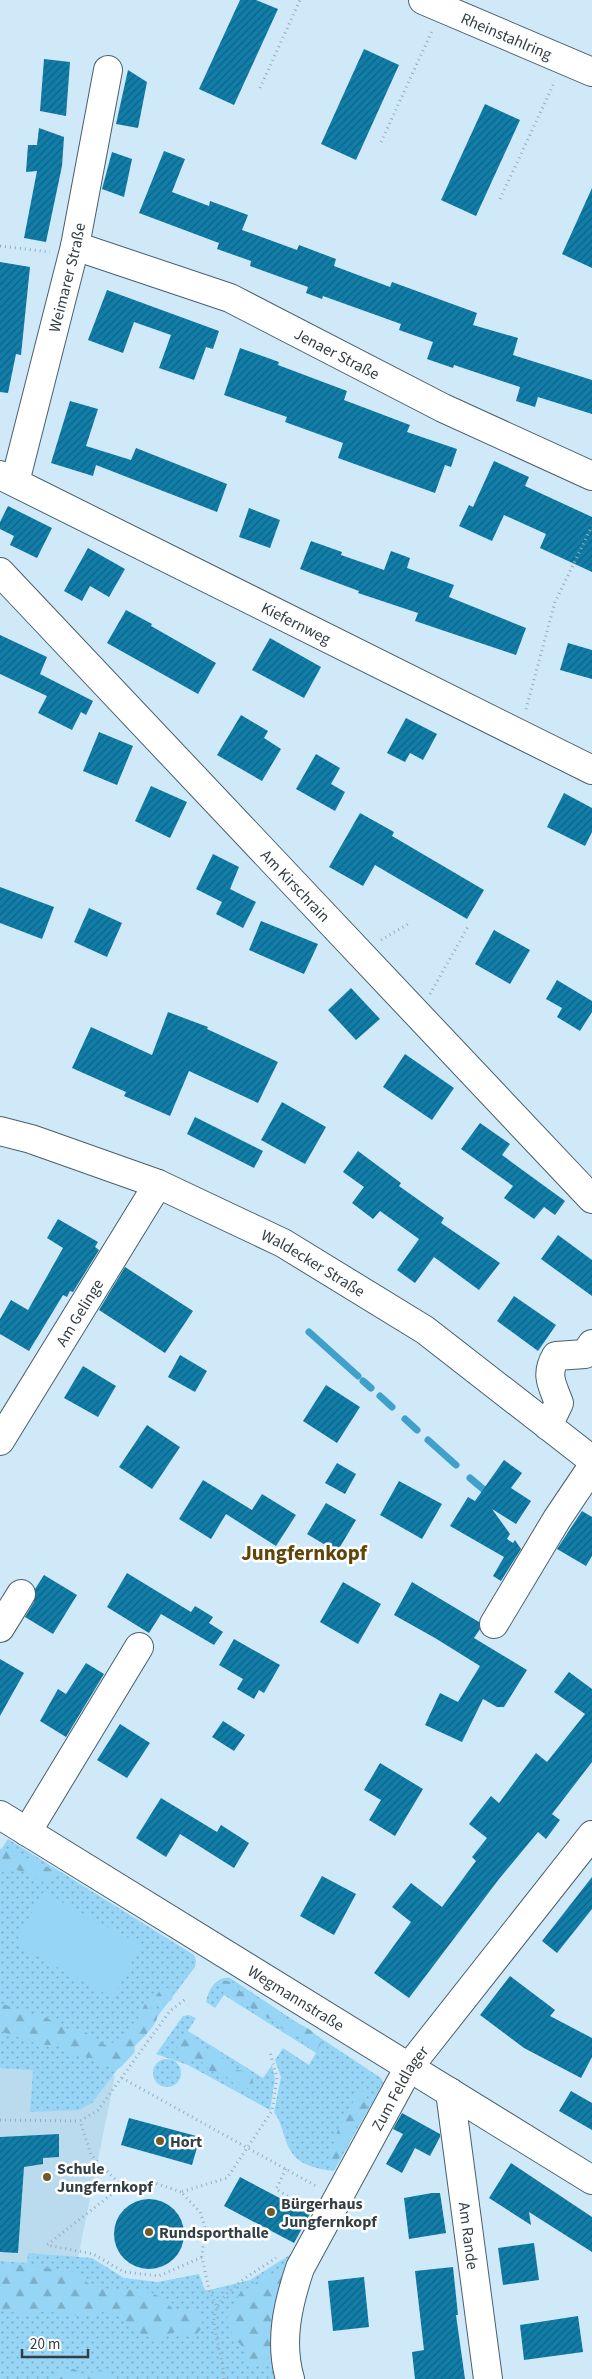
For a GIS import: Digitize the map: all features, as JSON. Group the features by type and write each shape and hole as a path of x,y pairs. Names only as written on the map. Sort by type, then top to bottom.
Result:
{"street":[{"name":"Rheinstahlring","path":"432,4 592,72"},
{"name":"Weimarer Straße","path":"8,478 75,246 108,70"},
{"name":"Jenaer Straße","path":"75,246 230,298 443,408 592,476"},
{"name":"Kiefernweg","path":"8,478 592,770"},
{"name":"Am Kirschrain","path":"0,572 592,1198"},
{"name":"Waldecker Straße","path":"0,1131 31,1139 158,1184 283,1243 417,1325 592,1460"},
{"name":"Am Gelinge","path":"0,1441 158,1184"},
{"path":"548,1426 559,1403 549,1376 550,1366 556,1356 585,1354 592,1344"},
{"path":"494,1624 557,1519 592,1467"},
{"path":"0,1628 21,1594"},
{"path":"27,1832 139,1647"},
{"name":"Wegmannstraße","path":"0,1815 592,2180"},
{"name":"Zum Feldlager","path":"290,2379 286,2366 285,2335 289,2302 300,2268 409,2067 592,1835"},
{"name":"Am Rande","path":"450,2092 488,2379"}],"path":[{"path":"260,88 300,0"},
{"path":"381,142 432,4"},
{"path":"500,200 564,60"},
{"path":"0,246 58,253 75,246"},
{"path":"520,734 555,602 592,526"},
{"path":"367,960 381,940 410,923"},
{"path":"419,1014 469,925"},
{"path":"0,2120 80,2121 98,2110 170,2011 187,1998"},
{"path":"181,2192 227,2178 272,2111 277,2078 270,2052"},
{"path":"122,2078 319,2188"},
{"path":"80,2121 91,2155 122,2186"},
{"path":"286,2169 276,2190 304,2206 302,2210"},
{"path":"202,2257 159,2276 124,2272 94,2254 48,2245 122,2186 152,2182 181,2192 200,2212 205,2227 202,2257 209,2290 216,2305 214,2320 224,2379"},
{"path":"216,2305 236,2285 282,2254"}],"shaded area":[{"name":"Schule Jungfernkopf","path":"0,2029 115,2076 73,2282 0,2278"}],"green space":[{"path":"8,1839 194,1955 196,1960 195,1967 92,2103 79,2110 30,2112 33,2070 0,2068 0,1851"},
{"path":"5,1848 55,1871 57,1876 46,1884 32,1875 11,1868 2,1872 0,1883 0,1849"},
{"path":"43,1892 141,1945 113,1998 15,1944"},
{"path":"230,1978 381,2078 383,2083 334,2171 310,2166 297,2159 288,2146 274,2112 281,2077 275,2060 283,2048 309,2065 316,2053 224,1995 215,2008 206,2002 212,1987 220,1979"},
{"path":"222,1981 231,1982 241,1992 265,2002 283,2020 306,2027 315,2034 321,2044 317,2049 306,2046 300,2038 221,1991 219,1984"},
{"path":"167,1988 173,1991 172,2000 157,2006 157,2018 153,2025 134,2046 135,2052 120,2068 109,2067 94,2059 72,2054 62,2045 41,2045 0,2031 0,2003 21,2010 28,2016 39,2014 71,2031 84,2031 107,2046 121,2038 128,2029 134,2027 145,2004 154,1999 160,1990"},
{"path":"189,2015 196,2018 188,2031 263,2078 272,2065 275,2079 270,2110 188,2065 156,2054 183,2016"},
{"path":"183,2034 189,2034 201,2046 221,2055 230,2069 244,2071 251,2075 253,2080 250,2088 238,2089 230,2079 210,2071 199,2059 185,2060 177,2048 178,2041"},
{"path":"167,2059 177,2063 181,2073 177,2083 167,2087 157,2083 153,2073 157,2063"},
{"path":"365,2091 368,2105 336,2164 330,2166 326,2163 331,2155 339,2128 355,2095"},
{"path":"302,2247 290,2379 0,2379 0,2261 27,2263 28,2253 92,2258 124,2278 158,2282 199,2274 205,2290 209,2290 250,2280"},
{"path":"0,2265 23,2265 72,2271 92,2286 109,2289 146,2290 162,2298 175,2311 195,2311 202,2319 201,2329 195,2336 174,2332 156,2340 133,2330 120,2316 105,2311 96,2315 82,2316 44,2311 34,2315 3,2311 0,2309"},
{"path":"280,2268 283,2271 282,2294 274,2341 267,2362 252,2368 245,2359 246,2351 233,2336 227,2318 241,2291 258,2281 261,2275 270,2275"},
{"path":"74,2369 88,2376 100,2370 110,2379 52,2379 58,2371"}],"building":[{"path":"240,0 256,0 278,9 234,105 199,89"},
{"path":"364,49 399,65 356,160 321,144"},
{"path":"44,59 70,62 66,116 40,111"},
{"path":"128,70 147,82 138,128 116,124"},
{"path":"485,104 520,120 476,216 441,200"},
{"path":"39,128 64,137 62,166 46,242 24,238 37,171 26,172 28,145 37,145"},
{"path":"164,151 185,159 172,192 209,206 210,201 248,215 242,230 297,250 299,245 336,259 334,266 390,287 392,282 477,313 473,325 518,338 513,355 592,380 592,414 538,397 535,407 516,401 520,387 454,365 453,368 427,359 433,342 399,330 401,324 323,296 322,299 306,293 308,287 250,266 251,261 217,249 219,243 139,213"},
{"path":"112,152 132,159 124,197 102,189"},
{"path":"592,188 592,268 562,254"},
{"path":"0,262 30,267 21,355 16,354 8,393 0,392"},
{"path":"107,290 219,331 213,349 206,347 194,380 159,368 171,335 134,322 123,353 88,340"},
{"path":"240,348 279,362 278,365 347,391 344,400 410,425 407,432 457,449 451,467 445,465 435,493 338,458 343,443 285,422 287,417 224,395"},
{"path":"70,401 98,409 86,446 131,460 136,448 227,484 217,512 96,465 93,476 51,463"},
{"path":"494,461 529,477 525,486 592,517 592,572 540,548 546,534 504,515 492,541 459,526 469,505 473,507"},
{"path":"8,506 52,528 37,558 10,545 14,536 0,529 0,522"},
{"path":"249,508 280,520 270,548 239,537"},
{"path":"311,541 342,552 341,555 384,570 391,551 410,558 407,568 454,585 449,597 526,628 516,655 415,621 418,613 358,593 359,591 300,569"},
{"path":"88,548 125,569 109,597 90,586 82,601 64,591"},
{"path":"126,610 216,663 198,694 107,643"},
{"path":"0,635 47,657 40,674 93,701 86,715 81,712 72,730 38,713 47,696 0,674"},
{"path":"270,638 321,667 304,698 252,670"},
{"path":"568,643 592,650 592,679 560,670"},
{"path":"241,715 268,731 264,738 281,749 262,781 217,755"},
{"path":"406,718 437,734 423,760 410,753 405,762 387,753"},
{"path":"99,732 133,746 117,785 83,771"},
{"path":"316,754 340,768 331,784 345,792 335,811 296,789"},
{"path":"151,786 187,802 170,838 135,821"},
{"path":"564,793 592,808 592,832 585,846 547,827"},
{"path":"360,813 394,832 392,836 484,890 467,919 375,865 363,886 329,867"},
{"path":"213,854 239,867 230,889 256,902 243,928 216,914 222,902 196,889"},
{"path":"0,887 54,907 42,939 0,923"},
{"path":"89,908 122,923 107,957 74,942"},
{"path":"261,921 318,944 304,974 249,950"},
{"path":"494,930 530,950 510,984 475,964"},
{"path":"557,980 592,1001 592,1012 580,1031 557,1017 562,1008 546,999"},
{"path":"351,988 380,1019 356,1040 328,1010"},
{"path":"168,1012 208,1027 207,1029 278,1062 258,1103 189,1071 170,1116 124,1096 126,1092 72,1068 91,1027 152,1055"},
{"path":"405,1054 454,1088 432,1120 383,1087"},
{"path":"282,1102 326,1127 305,1164 261,1140"},
{"path":"195,1117 263,1151 254,1168 187,1134"},
{"path":"480,1123 510,1144 502,1155 565,1201 555,1215 544,1207 534,1219 504,1198 513,1186 461,1149"},
{"path":"358,1151 401,1183 399,1186 444,1218 441,1223 500,1263 479,1290 434,1257 415,1283 397,1270 419,1239 380,1211 373,1219 352,1203 364,1187 343,1172"},
{"path":"58,1219 98,1242 95,1247 99,1250 73,1292 70,1291 67,1297 63,1295 29,1351 0,1334 0,1319 11,1300 28,1310 63,1248 47,1238"},
{"path":"558,1235 592,1260 592,1296 541,1259"},
{"path":"125,1267 193,1311 165,1353 99,1310"},
{"path":"514,1296 556,1325 538,1351 497,1321"},
{"path":"180,1355 207,1371 195,1392 168,1377"},
{"path":"83,1366 116,1386 98,1417 64,1398"},
{"path":"326,1385 360,1407 337,1443 303,1421"},
{"path":"147,1425 180,1447 152,1489 119,1467"},
{"path":"504,1460 522,1473 511,1488 531,1501 516,1524 492,1509 510,1534 507,1539 513,1543 515,1540 521,1549 501,1581 493,1576 504,1557 450,1526 468,1497 475,1501"},
{"path":"337,1463 356,1474 345,1494 325,1483"},
{"path":"203,1480 252,1510 262,1494 296,1515 276,1546 226,1514 211,1539 179,1519"},
{"path":"399,1481 442,1504 422,1539 380,1515"},
{"path":"326,1503 356,1520 337,1552 307,1534"},
{"path":"582,1511 592,1517 592,1556 586,1566 557,1549"},
{"path":"127,1573 191,1612 195,1606 213,1617 209,1623 223,1632 214,1645 161,1614 149,1633 107,1607"},
{"path":"44,1575 77,1595 53,1634 25,1617 34,1602 35,1589"},
{"path":"343,1582 381,1604 358,1644 320,1622"},
{"path":"412,1582 479,1622 480,1629 474,1638 527,1670 504,1707 497,1707 483,1699 462,1742 425,1725 440,1693 458,1702 480,1666 394,1615"},
{"path":"234,1639 280,1665 264,1693 259,1690 254,1699 237,1689 243,1679 219,1665"},
{"path":"0,1659 24,1673 0,1716"},
{"path":"86,1663 104,1674 66,1737 40,1721 58,1689 66,1694"},
{"path":"569,1672 592,1689 592,1762 552,1814 560,1820 546,1839 538,1832 499,1879 409,1998 374,1973 411,1922 392,1907 411,1883 442,1907 476,1861 472,1857 487,1838 469,1824 491,1796 499,1803 536,1753 547,1762 585,1714 554,1692"},
{"path":"223,1721 245,1735 234,1751 212,1737"},
{"path":"120,1724 150,1743 127,1778 97,1760"},
{"path":"380,1763 423,1789 395,1836 369,1820 381,1800 364,1790"},
{"path":"161,1798 217,1832 221,1825 249,1843 234,1868 180,1834 166,1857 136,1838"},
{"path":"322,1876 356,1894 334,1935 300,1916"},
{"path":"592,1877 592,1909 557,1953 542,1941"},
{"path":"510,1976 555,2010 550,2016 592,2038 592,2057 581,2078 524,2048 480,2015"},
{"path":"571,2091 592,2103 592,2130 559,2111"},
{"path":"402,2113 440,2134 440,2137 430,2156 415,2148 402,2173 386,2164 403,2134 393,2129"},
{"name":"Hort","path":"129,2118 200,2137 192,2165 121,2145"},
{"path":"59,2134 59,2157 43,2158 43,2164 24,2167 18,2253 0,2252 0,2137"},
{"path":"511,2163 592,2217 592,2252 529,2212 531,2225 489,2198"},
{"name":"Bürgerhaus Jungfernkopf","path":"240,2177 310,2214 294,2243 224,2206"},
{"path":"440,2193 446,2233 409,2239 404,2198"},
{"name":"Rundsporthalle","path":"149,2199 162,2202 174,2209 181,2221 184,2234 181,2247 174,2259 162,2266 149,2269 136,2266 124,2259 117,2247 114,2234 117,2221 124,2209 136,2202"},
{"path":"534,2243 539,2280 503,2285 498,2248"},
{"path":"453,2267 458,2315 456,2315 465,2379 415,2379 412,2352 424,2350 415,2271"},
{"path":"364,2277 369,2327 333,2331 328,2281"},
{"path":"578,2316 583,2352 524,2360 520,2325"}],"waterway":[{"path":"309,1332 358,1376"},
{"path":"363,1381 371,1388"},
{"path":"380,1396 392,1407"},
{"path":"405,1419 417,1430"},
{"path":"428,1440 456,1465"},
{"path":"470,1478 483,1489"}],"place":[{"name":"Hort","path":"160,2141"},
{"name":"Schule Jungfernkopf","path":"47,2177"},
{"name":"Bürgerhaus Jungfernkopf","path":"271,2212"},
{"name":"Rundsporthalle","path":"149,2232"}],"district":[{"name":"Jungfernkopf","path":"304,1553"}]}
